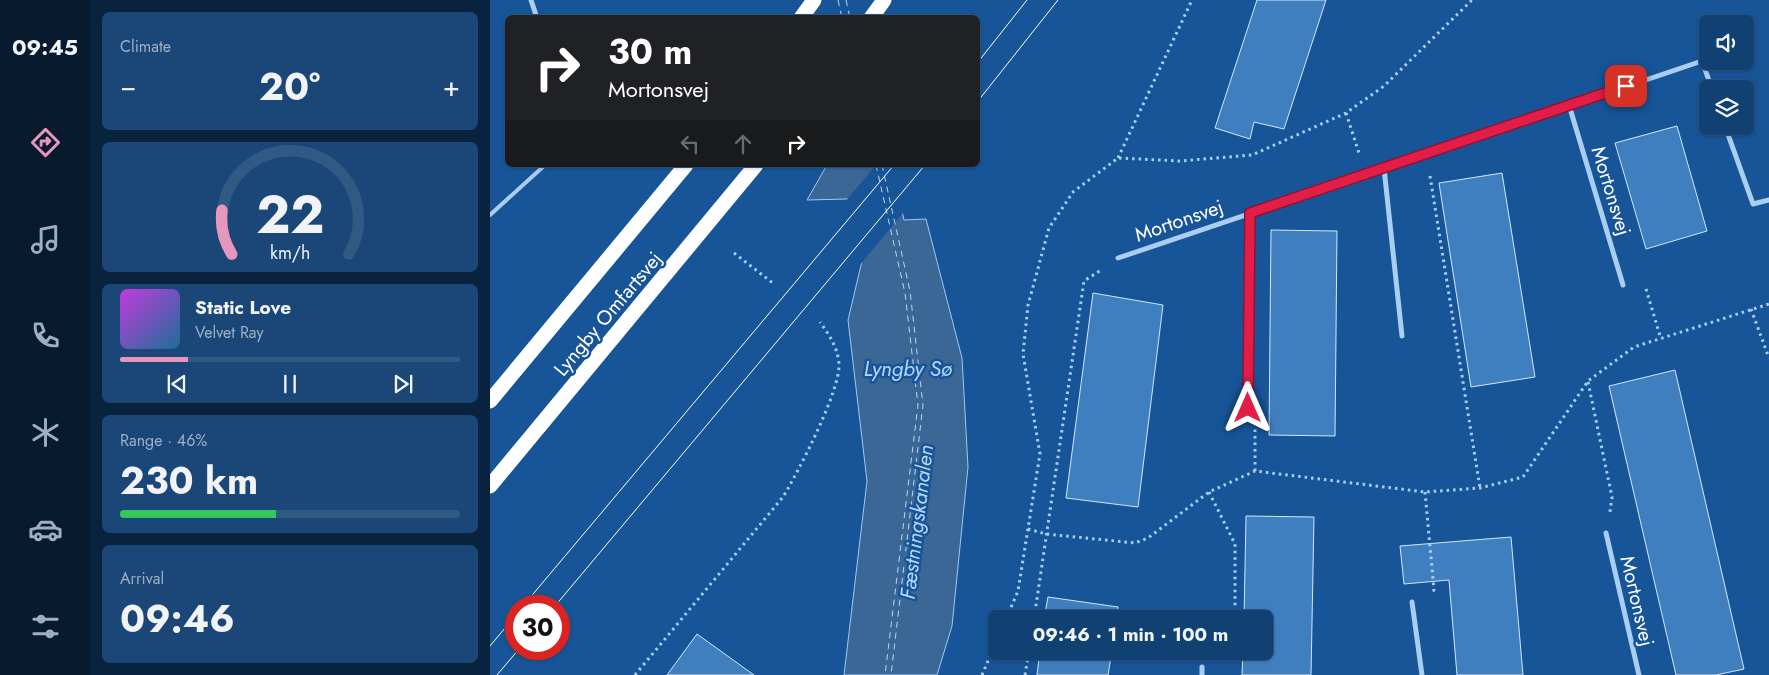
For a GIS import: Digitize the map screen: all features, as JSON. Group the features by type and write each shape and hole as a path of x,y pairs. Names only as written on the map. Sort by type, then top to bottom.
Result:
{"highway":[{"path":"803,15 814,0"},
{"path":"873,15 884,0"},
{"name":"Lyngby Omfartsvej","path":"490,401 684,167"},
{"name":"Lyngby Omfartsvej","path":"490,486 754,167"}],"street":[{"path":"531,0 536,15"},
{"name":"Mortonsvej","path":"1118,258 1702,61 1709,80"},
{"name":"Mortonsvej","path":"1569,105 1623,285"},
{"path":"1728,135 1753,204 1769,200"},
{"path":"1384,168 1402,336"},
{"name":"Mortonsvej","path":"1248,408 1250,213"},
{"name":"Mortonsvej","path":"1606,533 1639,675"},
{"path":"1412,602 1422,675"},
{"path":"1202,667 1202,675"}],"lane":[{"path":"490,215 543,167"}],"path":[{"path":"1118,158 1192,0"},
{"path":"1346,113 1366,174"},
{"path":"1426,154 1480,488"},
{"path":"734,253 774,284"},
{"path":"1035,610 1084,281 1118,258"},
{"path":"1623,285 1645,286 1661,339"},
{"path":"1028,529 1046,534 1135,543 1148,538 1209,492 1254,471 1425,492 1480,488 1523,477 1588,381 1634,347 1769,304"},
{"path":"1751,310 1769,358"},
{"path":"635,675 783,496 800,469 835,387 839,364 833,340 820,322"},
{"path":"1588,381 1612,497 1606,533"},
{"path":"1209,492 1235,544 1235,610"},
{"path":"1412,602 1434,590 1425,492"},
{"path":"982,675 988,660"},
{"path":"1026,675 1028,660"}],"water":[{"name":"Lyngby Sø","path":"826,167 892,167 904,220 926,219 962,358 968,467 952,626 937,675 844,675 867,481 848,320 862,261 848,199 807,200"}],"pier":[{"path":"803,0 858,0 861,15 806,15"},
{"path":"874,167 894,167 904,212 859,266 845,202"}],"building":[{"path":"1257,0 1326,0 1284,129 1254,122 1250,139 1215,128"},
{"path":"1677,126 1707,231 1646,249 1615,143"},
{"path":"1502,173 1535,377 1471,387 1439,183"},
{"path":"1271,230 1337,231 1335,436 1269,435"},
{"path":"1093,293 1163,305 1138,507 1066,498"},
{"path":"1675,370 1744,669 1716,675 1676,675 1609,386"},
{"path":"1246,516 1314,517 1311,675 1242,675 1243,660 1273,660 1273,610 1244,610"},
{"path":"1511,537 1523,675 1457,675 1449,580 1404,584 1400,546"},
{"path":"1048,597 1118,607 1118,610 1046,610"},
{"path":"697,634 754,675 667,675"},
{"path":"1039,660 1110,660 1108,675 1037,675"}],"ferry route":[{"path":"838,0 841,15"},
{"path":"846,0 849,15"},
{"path":"876,167 905,293 918,405 885,675"},
{"path":"882,167 910,291 923,405 891,675"}],"tram line":[{"path":"980,59 1027,0"},
{"path":"980,98 1058,0"},
{"path":"532,595 892,167"},
{"path":"564,595 923,167"},
{"path":"490,646 505,628"},
{"path":"497,675 510,660"}],"route":[{"path":"1248,408 1250,213 1626,86"}],"water label":[{"name":"Fæstningskanalen","path":"917,522"}]}
